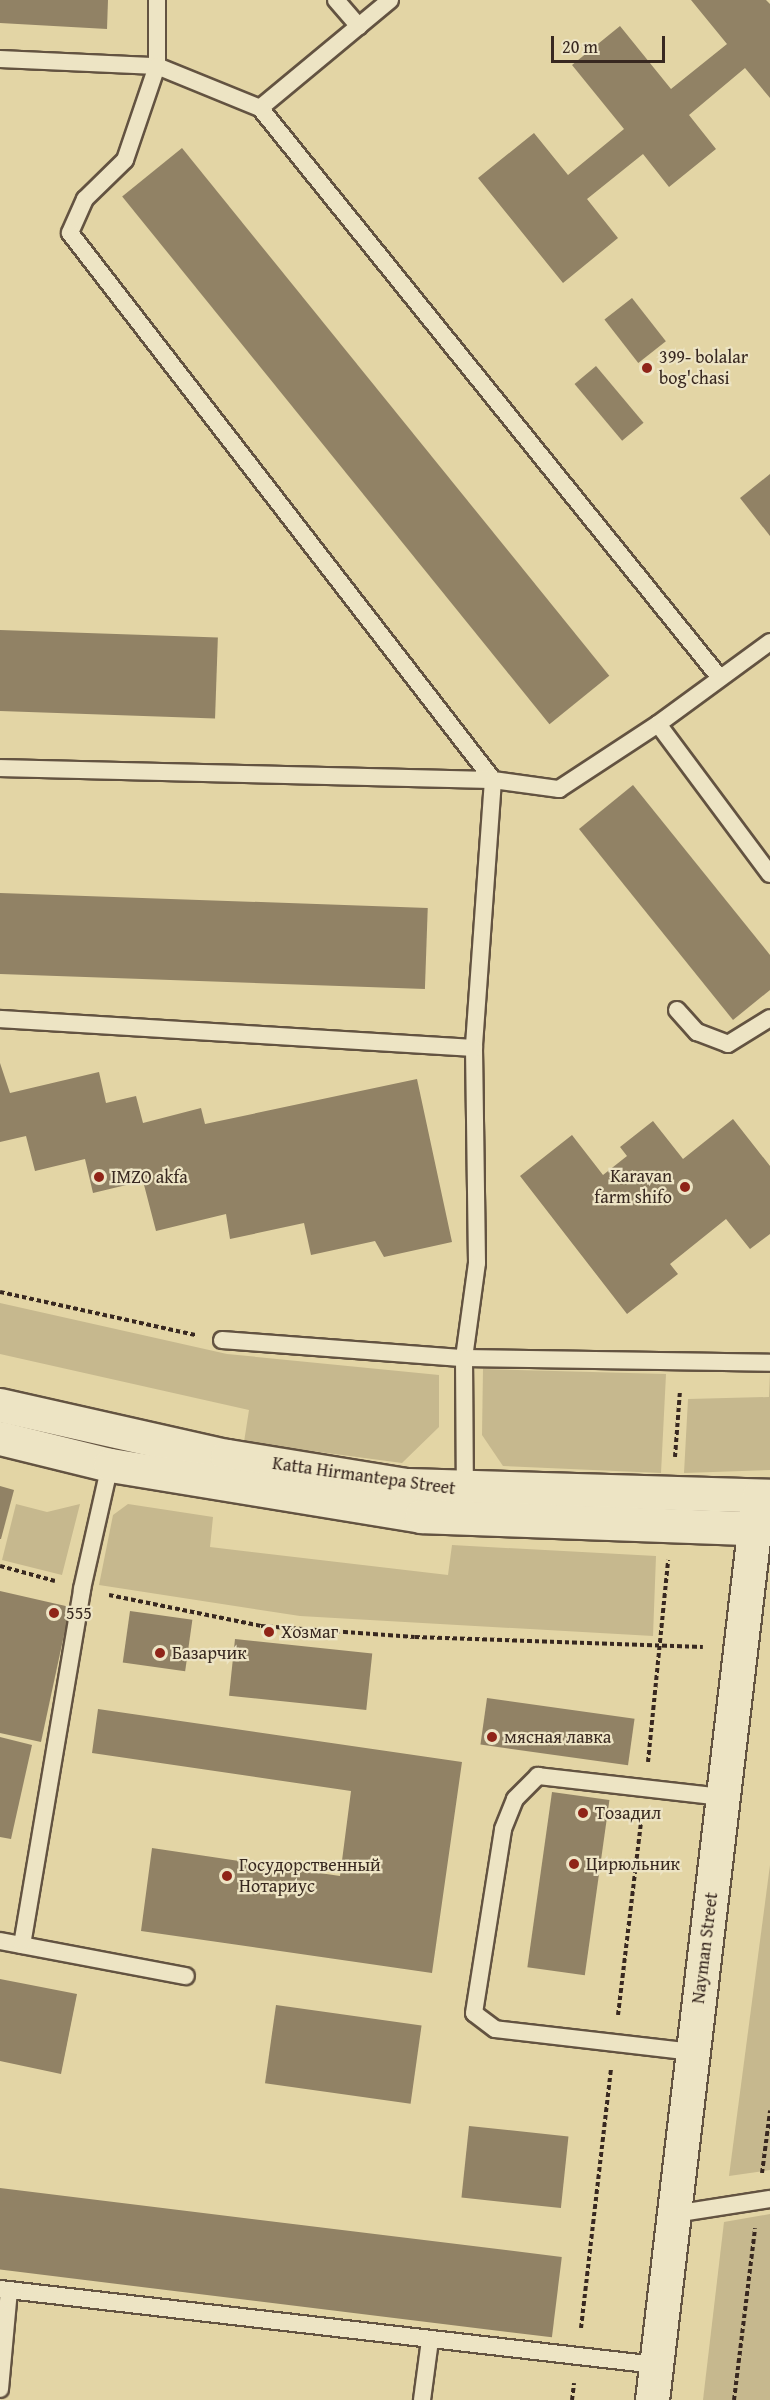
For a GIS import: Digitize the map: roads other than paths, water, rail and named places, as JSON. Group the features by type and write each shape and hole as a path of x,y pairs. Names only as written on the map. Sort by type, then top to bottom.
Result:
{"main road":[{"name":"Katta Hirmаntepa Street","path":"0,1405 227,1456 465,1489 764,1497"},
{"name":"Katta Hirmаntepa Street","path":"0,1438 110,1465 453,1520 762,1529"},
{"name":"Nayman Street","path":"652,2400 741,1646 762,1529 764,1497"}],"lane":[{"path":"157,0 156,66 125,160 85,199 70,233 493,780 474,1048 477,1263 464,1358 465,1489"},
{"path":"336,0 358,26"},
{"path":"260,108 390,0"},
{"path":"0,59 156,66 260,108 720,678"},
{"path":"0,768 493,780 559,789 658,724 770,642"},
{"path":"658,724 770,874"},
{"path":"677,1010 698,1032 721,1043 747,1036 770,1018"},
{"path":"0,1019 474,1048"},
{"path":"222,1340 464,1358 770,1363"},
{"path":"22,1945 82,1589 110,1465"},
{"path":"693,2052 495,2029 474,2013 504,1829 515,1799 538,1776 723,1797"},
{"path":"0,1941 186,1976"},
{"path":"674,2214 764,2201"},
{"path":"0,2389 5,2289 656,2365"},
{"path":"422,2400 430,2340"}],"place":[{"name":"399- bolalar bog'chasi","path":"647,368"},
{"name":"IMZO akfa","path":"99,1177"},
{"name":"Karavan farm shifo","path":"685,1187"},
{"name":"555","path":"54,1613"},
{"name":"Хозмаг","path":"269,1632"},
{"name":"Базарчик","path":"160,1653"},
{"name":"мясная лавка","path":"492,1737"},
{"name":"Тозадил","path":"583,1813"},
{"name":"Цирюльник","path":"574,1864"},
{"name":"Госудорственный Нотариус","path":"227,1876"}]}
